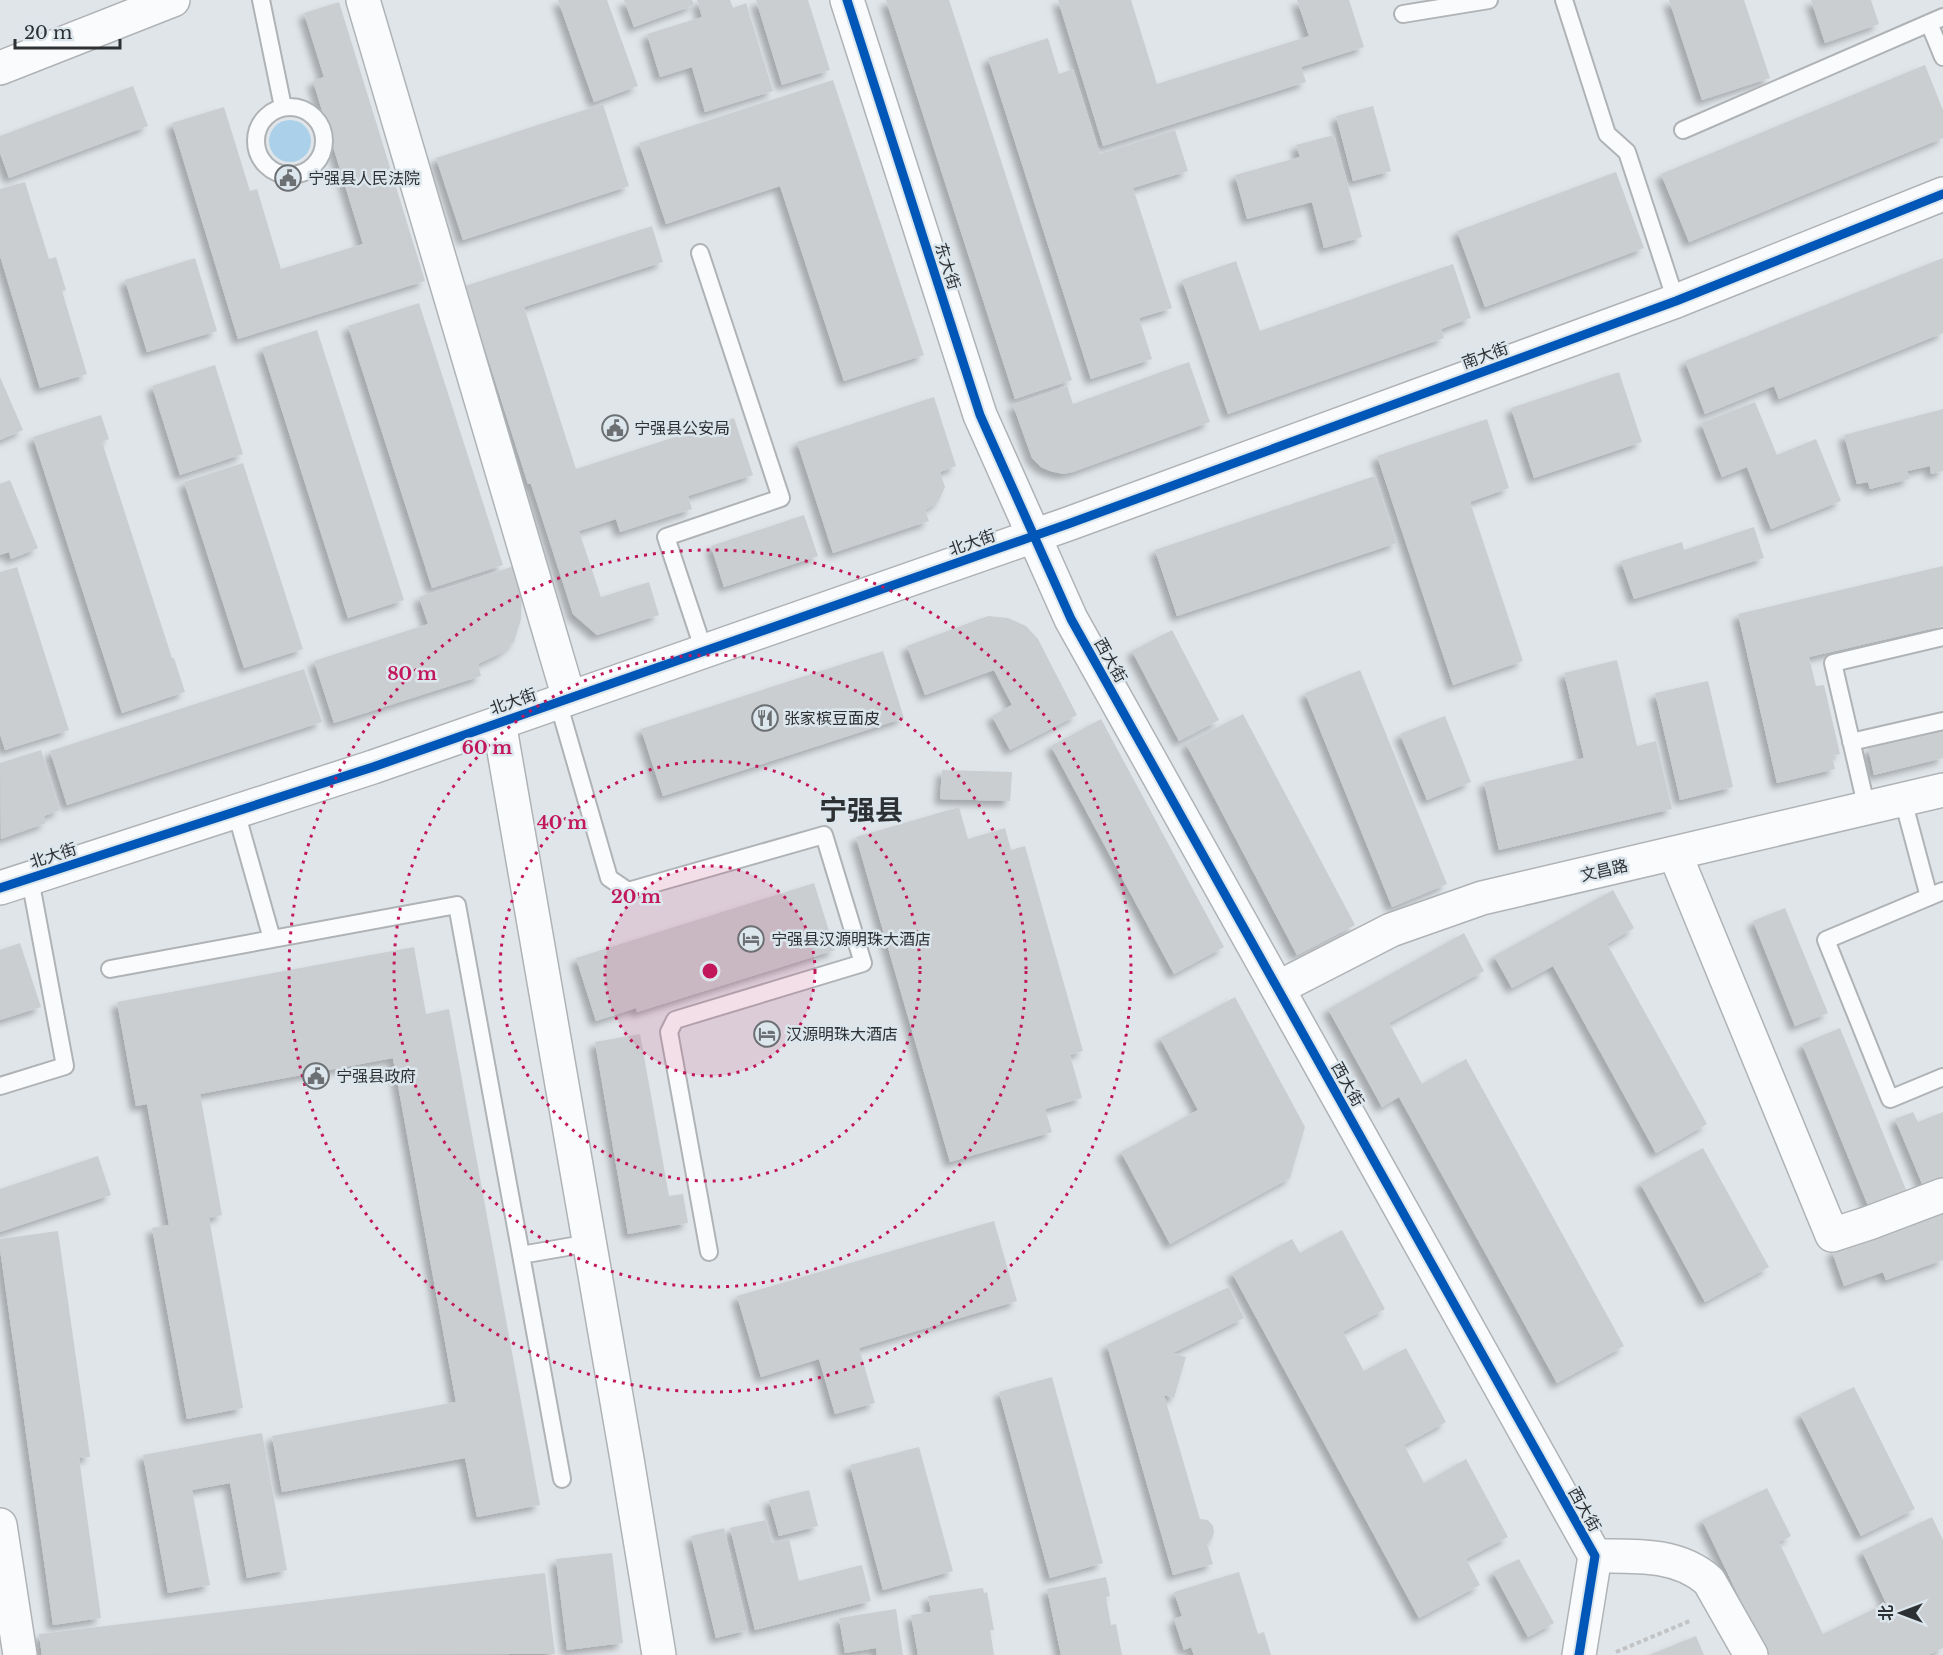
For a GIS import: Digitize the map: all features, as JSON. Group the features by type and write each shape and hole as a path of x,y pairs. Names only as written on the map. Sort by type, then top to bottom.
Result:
{"street":[{"path":"0,68 174,0"},
{"path":"363,0 563,700"},
{"name":"东大街","path":"847,0 980,415 1034,536"},
{"name":"南大街","path":"1034,536 1676,301 1943,194"},
{"name":"北大街","path":"15,884 373,767 1034,536"},
{"name":"西大街","path":"1034,536 1071,619 1595,1556 1579,1655"},
{"path":"499,722 659,1655"},
{"name":"文昌路","path":"1278,988 1391,930 1482,898 1943,790"},
{"path":"1675,854 1832,1235 1943,1195"},
{"path":"0,1525 20,1655"},
{"path":"1595,1556 1645,1556 1677,1562 1701,1573 1709,1581 1751,1655"}],"lane":[{"path":"261,0 283,107"},
{"path":"1403,14 1489,0"},
{"path":"1564,0 1607,134 1627,152 1676,301"},
{"path":"1683,130 1936,20 1943,57"},
{"path":"283,107 299,108 313,116 322,129 325,145 319,160 307,172 292,176 276,173 262,163 256,148 256,132 262,120 283,107"},
{"path":"700,254 781,498 666,537 704,651"},
{"path":"1867,809 1833,663 1943,637"},
{"path":"563,700 609,878 628,891 824,835 863,963 675,1020 669,1032 709,1252"},
{"path":"1851,742 1943,721"},
{"path":"1903,800 1936,894 1826,940 1890,1099 1943,1077"},
{"path":"236,812 272,939"},
{"path":"0,1086 64,1066 15,884"},
{"path":"110,969 457,905 562,1479"},
{"path":"521,1255 590,1243"}],"path":[{"path":"1608,1655 1696,1618"}],"shaded area":[{"path":"290,120 305,126 311,141 305,156 290,162 275,156 269,141 275,126"}],"building":[{"path":"558,0 607,0 638,86 594,102"},
{"path":"624,0 692,0 694,5 634,27"},
{"path":"697,0 730,0 733,8 746,3 773,91 705,112 692,67 660,77 647,34 702,17"},
{"path":"756,0 808,0 830,70 782,85"},
{"path":"886,0 949,0 1072,380 1015,399"},
{"path":"1058,0 1131,0 1157,84 1309,36 1297,0 1349,0 1364,47 1301,67 1306,82 1103,146"},
{"path":"1669,0 1744,0 1770,78 1702,100"},
{"path":"1811,0 1871,0 1879,24 1825,43"},
{"path":"339,2 425,281 238,339 172,123 224,107 250,191 257,189 281,269 363,244 313,81 324,77 304,13"},
{"path":"1048,38 1059,74 1073,69 1100,154 1175,130 1188,171 1133,188 1172,308 1139,318 1152,359 1091,379 988,58"},
{"path":"1925,65 1943,110 1943,138 1689,242 1661,174"},
{"path":"833,80 924,355 844,381 780,186 666,224 639,143"},
{"path":"133,86 148,126 9,178 0,153 0,136"},
{"path":"603,104 629,186 463,240 436,158"},
{"path":"1373,106 1391,171 1353,181 1336,116"},
{"path":"1334,135 1362,237 1324,248 1312,202 1247,219 1235,175 1300,157 1296,145"},
{"path":"1616,172 1644,248 1485,307 1457,231"},
{"path":"25,182 49,259 56,257 66,290 62,291 87,374 40,388 0,256 0,189"},
{"path":"652,226 663,262 524,307 576,469 734,418 753,475 688,496 692,509 620,532 616,519 579,531 601,597 649,582 659,615 597,635 573,614 531,484 528,484 465,286"},
{"path":"195,258 217,331 147,352 125,280"},
{"path":"1943,258 1943,333 1779,399 1774,386 1705,414 1685,361"},
{"path":"1236,261 1260,331 1453,264 1471,318 1441,329 1444,338 1228,414 1182,280"},
{"path":"419,303 503,565 432,588 348,326"},
{"path":"317,330 404,600 348,618 262,348"},
{"path":"1189,362 1210,422 1073,472 1063,474 1050,471 1041,467 1032,458 1013,405 1067,386 1073,404"},
{"path":"215,365 243,454 180,475 152,386"},
{"path":"1619,372 1642,442 1534,478 1511,408"},
{"path":"0,377 23,430 0,440"},
{"path":"934,397 956,466 940,472 945,487 938,502 925,510 929,521 833,553 797,442"},
{"path":"1755,402 1777,455 1816,439 1841,501 1771,529 1747,467 1722,477 1701,423"},
{"path":"1943,409 1943,471 1931,474 1930,466 1907,471 1910,479 1870,489 1868,482 1857,484 1844,435"},
{"path":"101,415 109,439 102,442 185,692 122,713 33,437"},
{"path":"1487,419 1509,488 1470,502 1523,661 1453,685 1377,456"},
{"path":"243,463 303,649 244,668 184,482"},
{"path":"1375,476 1397,543 1177,616 1155,550"},
{"path":"10,480 38,548 11,559 9,552 0,555 0,484"},
{"path":"804,515 818,556 724,587 711,546"},
{"path":"1754,527 1764,558 1634,599 1621,561 1682,542 1684,550"},
{"path":"514,566 522,591 521,619 514,642 501,653 478,664 481,676 334,723 314,661 428,624 419,597"},
{"path":"1943,566 1943,626 1809,657 1816,686 1824,685 1840,754 1832,756 1835,769 1777,783 1738,614"},
{"path":"17,567 69,730 5,750 0,734 0,572"},
{"path":"988,616 1008,618 1026,626 1038,639 1077,715 1010,750 992,716 1012,705 994,670 925,695 907,646"},
{"path":"1172,630 1219,720 1179,741 1132,651"},
{"path":"883,651 904,718 663,796 641,729"},
{"path":"1617,660 1637,746 1656,741 1672,809 1499,850 1484,782 1584,758 1564,673"},
{"path":"304,669 322,722 67,805 50,751"},
{"path":"1360,670 1447,884 1392,907 1305,693"},
{"path":"1708,681 1733,787 1680,800 1655,693"},
{"path":"1243,714 1355,925 1297,955 1186,744"},
{"path":"1445,716 1471,782 1427,800 1400,734"},
{"path":"1101,719 1224,947 1174,974 1051,746"},
{"path":"1943,730 1943,758 1874,775 1868,748"},
{"path":"41,750 60,810 44,816 46,823 1,839 0,763"},
{"path":"942,770 1012,772 1010,801 940,799"},
{"path":"959,807 968,839 1005,828 1011,850 1025,846 1083,1051 1070,1055 1082,1098 1045,1109 1052,1132 950,1162 856,837"},
{"path":"814,883 835,950 637,1012 636,1008 596,1021 576,958"},
{"path":"1613,890 1634,928 1607,944 1707,1124 1656,1153 1553,966 1512,988 1494,956"},
{"path":"1785,908 1828,1013 1795,1026 1753,921"},
{"path":"1464,933 1484,971 1389,1023 1422,1084 1466,1059 1624,1346 1557,1383 1399,1097 1382,1107 1328,1009"},
{"path":"20,943 41,1007 0,1020 0,950"},
{"path":"414,947 426,1014 449,1009 540,1505 477,1517 465,1458 282,1492 272,1436 456,1402 393,1058 200,1094 222,1215 209,1218 243,1408 187,1419 152,1228 169,1225 147,1104 136,1106 117,1002"},
{"path":"1235,997 1305,1127 1290,1178 1170,1244 1121,1152 1198,1110 1160,1038"},
{"path":"1840,1028 1907,1192 1869,1208 1802,1044"},
{"path":"640,1034 669,1196 683,1194 688,1223 628,1234 595,1042"},
{"path":"1913,1112 1918,1122 1943,1112 1943,1178 1923,1186 1895,1119"},
{"path":"1703,1148 1769,1267 1705,1302 1640,1183"},
{"path":"98,1156 111,1195 0,1232 0,1189"},
{"path":"1943,1211 1943,1260 1886,1280 1883,1272 1844,1286 1832,1251"},
{"path":"994,1221 1017,1301 859,1348 875,1403 835,1414 819,1359 761,1377 737,1296"},
{"path":"1342,1230 1385,1309 1343,1332 1364,1371 1406,1348 1446,1422 1404,1445 1424,1483 1466,1459 1508,1537 1466,1559 1480,1585 1419,1618 1232,1273 1292,1239 1300,1253"},
{"path":"58,1231 90,1457 79,1458 101,1618 53,1625 0,1239"},
{"path":"1229,1287 1244,1318 1173,1353 1186,1357 1174,1398 1164,1395 1200,1519 1208,1520 1214,1532 1207,1544 1213,1564 1173,1575 1107,1345"},
{"path":"1052,1377 1103,1563 1050,1578 999,1392"},
{"path":"1854,1387 1915,1509 1861,1536 1800,1414"},
{"path":"262,1433 287,1570 247,1578 230,1483 192,1490 210,1585 168,1593 143,1455"},
{"path":"919,1447 953,1571 883,1590 850,1465"},
{"path":"1767,1488 1791,1536 1779,1542 1823,1634 1886,1603 1862,1551 1932,1517 1943,1540 1943,1648 1928,1655 1767,1655 1702,1520"},
{"path":"809,1490 818,1526 779,1536 769,1500"},
{"path":"766,1520 772,1543 789,1539 799,1581 862,1565 871,1601 755,1630 730,1528"},
{"path":"724,1528 748,1630 716,1638 691,1536"},
{"path":"612,1553 623,1643 567,1650 556,1559"},
{"path":"1519,1559 1554,1623 1528,1637 1493,1572"},
{"path":"1239,1572 1258,1634 1264,1632 1271,1655 1194,1655 1191,1647 1184,1650 1174,1619 1182,1616 1174,1592"},
{"path":"545,1573 555,1654 42,1655 39,1634"},
{"path":"1106,1577 1110,1596 1106,1597 1111,1625 1116,1624 1122,1655 1061,1655 1047,1589"},
{"path":"983,1588 984,1593 987,1592 994,1630 990,1630 994,1655 918,1655 911,1615 931,1612 928,1596"},
{"path":"896,1609 903,1655 877,1655 876,1648 845,1653 839,1618"},
{"path":"1696,1636 1704,1655 1649,1655"}],"cycle path":[{"path":"847,0 980,415 1071,619 1595,1556 1579,1655"},
{"path":"0,888 373,767 1068,524 1676,301 1943,194"}],"place":[{"name":"宁强县人民法院","path":"288,178"},
{"name":"宁强县公安局","path":"615,428"},
{"name":"张家槟豆面皮","path":"765,718"},
{"name":"宁强县汉源明珠大酒店","path":"751,939"},
{"name":"汉源明珠大酒店","path":"767,1034"},
{"name":"宁强县政府","path":"316,1076"}],"district":[{"name":"宁强县","path":"861,810"}]}
